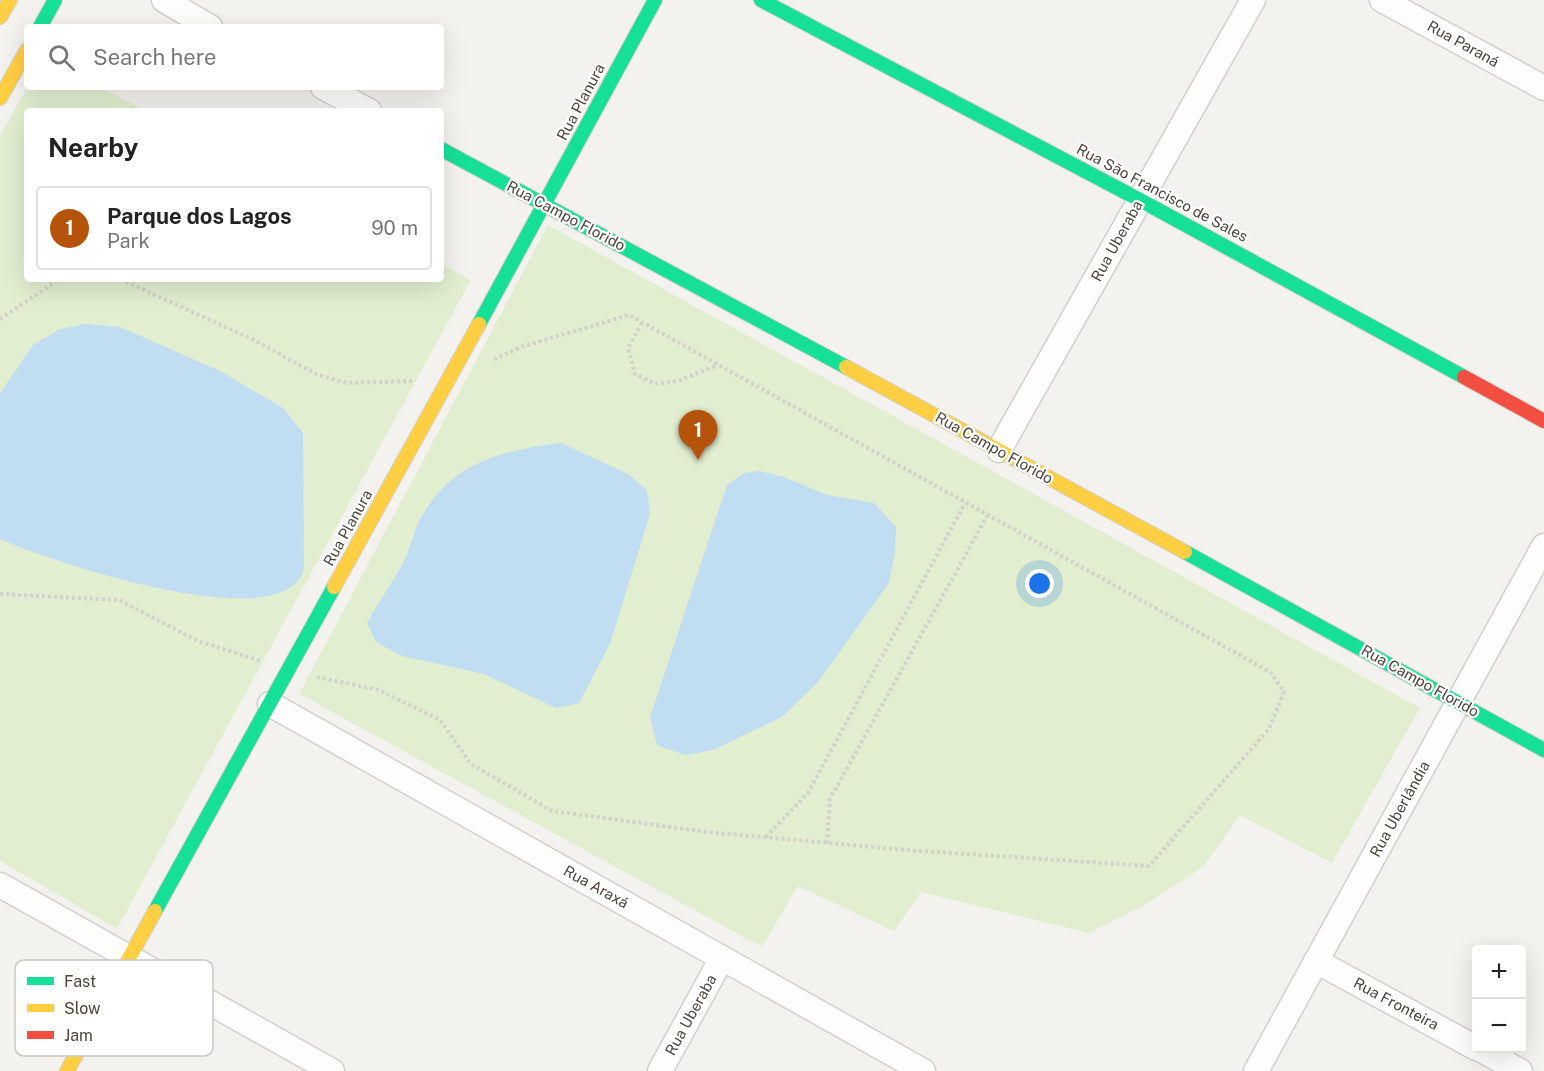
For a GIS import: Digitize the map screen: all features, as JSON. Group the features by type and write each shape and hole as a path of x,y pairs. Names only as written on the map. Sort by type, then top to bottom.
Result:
{"street":[{"path":"0,17 10,0"},
{"path":"42,24 56,0"},
{"path":"164,0 205,24"},
{"name":"Rua Planura","path":"130,958 655,0"},
{"name":"Rua São Francisco de Sales","path":"761,0 1140,200 1544,421"},
{"name":"Rua Uberaba","path":"999,450 1253,0"},
{"name":"Rua Paraná","path":"1382,0 1544,88"},
{"path":"0,98 24,55"},
{"path":"329,90 363,108"},
{"name":"Rua Campo Florido","path":"444,151 999,450 1544,750"},
{"name":"Rua Uberlândia","path":"1256,1071 1544,546"},
{"name":"Rua Araxá","path":"270,704 923,1071"},
{"path":"0,885 134,960"},
{"name":"Rua Uberaba","path":"660,1071 722,958"},
{"name":"Rua Fronteira","path":"1316,961 1472,1045"},
{"path":"213,1004 332,1071"},
{"name":"Rua Fronteira","path":"1486,1053 1520,1071"},
{"name":"Rua Planura","path":"67,1071 75,1056"}],"path":[{"path":"0,319 55,282"},
{"path":"126,282 252,339 316,374 347,383 448,381"},
{"path":"0,594 119,600 198,640 288,670 379,690 440,720 471,764 552,811 765,837 1149,866 1269,729 1284,692 1270,672 629,315 521,346 490,361"},
{"path":"642,323 628,348 635,374 655,384 678,381 718,365"},
{"path":"765,837 808,793 965,503"},
{"path":"827,843 830,799 987,516"}],"green space":[{"path":"25,90 105,90 140,108 24,108 24,282 444,282 444,266 471,280 117,929 0,861 0,136"},
{"path":"548,225 1420,708 1332,863 1240,815 1203,867 1145,905 1089,933 921,892 894,931 798,886 762,947 299,694"}],"water":[{"path":"84,324 120,327 218,370 283,408 303,433 304,568 288,589 256,598 213,597 163,589 65,563 0,539 0,393 33,345 58,330"},
{"path":"561,443 628,474 647,490 650,514 610,644 579,703 556,708 484,674 402,656 376,642 367,623 401,567 419,521 434,498 448,483 481,462 519,450"},
{"path":"759,471 784,477 827,495 874,503 896,527 895,552 889,583 818,682 782,717 713,750 685,755 657,745 650,717 727,485 744,473"}],"traffic: fast":[{"path":"42,24 55,0"},
{"path":"479,324 655,0"},
{"path":"761,0 1140,200 1464,377"},
{"path":"444,151 846,367"},
{"path":"1185,552 1544,750"},
{"path":"155,911 334,587"}],"traffic: slow":[{"path":"0,17 10,0"},
{"path":"0,98 24,55"},
{"path":"334,587 479,324"},
{"path":"846,367 1185,552"},
{"path":"128,960 155,911"},
{"path":"67,1071 75,1056"}],"traffic: jam":[{"path":"1464,377 1544,421"}],"place":[{"name":"Parque dos Lagos","path":"698,460"}]}
